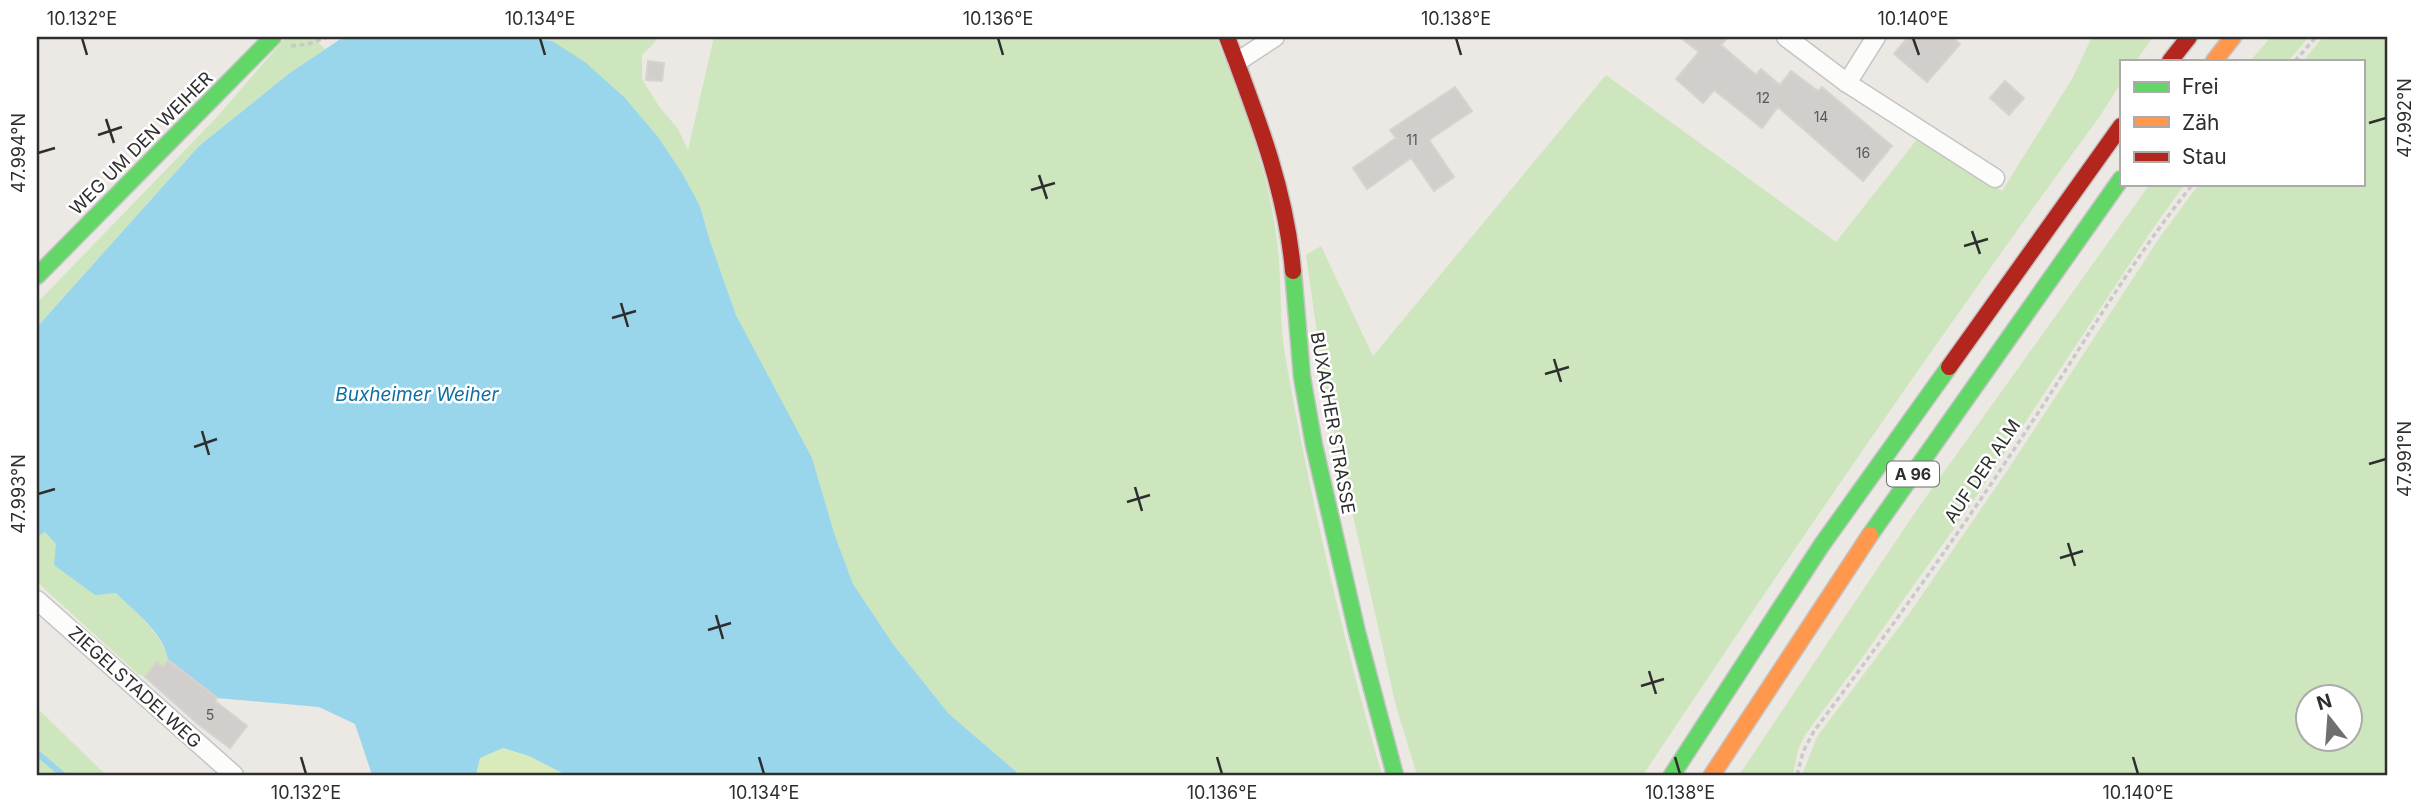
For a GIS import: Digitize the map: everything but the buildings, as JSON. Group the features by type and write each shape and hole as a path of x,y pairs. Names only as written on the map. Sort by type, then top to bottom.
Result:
{"main road":[{"name":"BUXACHER STRASSE","path":"1227,37 1265,141 1282,200 1290,240 1302,377 1314,445 1351,610 1395,775"},
{"path":"2172,60 2189,37"},
{"path":"2215,60 2233,37"},
{"name":"WEG UM DEN WEIHER","path":"37,276 271,39"},
{"name":"A 96","path":"1672,775 1821,546 2120,127"},
{"name":"A 96","path":"1712,775 1851,562 2120,180"}],"street":[{"path":"1237,62 1275,37"},
{"path":"1786,37 1847,83 1995,178"},
{"path":"1847,83 1876,37"},
{"name":"ZIEGELSTADELWEG","path":"37,600 234,775"}],"path":[{"path":"271,39 291,46 328,37"},
{"path":"2296,60 2316,37"},
{"name":"AUF DER ALM","path":"1797,775 1803,752 1814,732 1923,583 2008,459 2135,264 2192,186"}],"green space":[{"path":"286,37 313,37 325,49 291,72 199,146 37,327 37,303 217,117"},
{"path":"520,37 657,37 642,55 642,79 658,105 678,129 688,150 714,37 1216,37 1246,115 1269,195 1278,250 1284,347 1296,413 1341,621 1382,775 1020,775 949,714 893,644 853,584 834,533 736,315 700,206 552,41"},
{"path":"2092,37 2153,37 2137,60 2120,60 2120,85 2100,116 1868,443 1643,775 1417,775 1396,706 1326,397 1306,255 1321,246 1373,356 1606,75 1836,242 1918,138 2002,191 2072,79"},
{"path":"2271,37 2309,37 2289,60 2251,60"},
{"path":"2323,37 2387,37 2387,775 1802,775 1817,737 1911,611 2007,471 2160,237 2198,186 2364,186 2364,60 2304,60"},
{"path":"2149,186 2184,186 1970,506 1805,735 1798,750 1793,775 1739,775 1916,511"},
{"path":"45,531 150,627 162,644 168,660 163,667 157,663 145,677 138,674 37,582 37,537"},
{"path":"37,708 106,775 37,775"},
{"path":"503,748 529,756 566,775 476,775 480,758"}],"water":[{"name":"Buxheimer Weiher","path":"352,37 520,37 552,41 585,62 625,98 658,137 700,206 736,315 812,458 834,533 853,584 893,644 949,714 1020,775 566,775 529,756 503,748 480,758 476,775 372,775 355,724 319,707 217,698 168,660 155,632 116,593 95,595 54,565 56,544 45,532 37,537 37,327 199,146 291,72 339,40"}],"waterway":[{"path":"37,753 63,775"}],"traffic: fast":[{"path":"37,276 273,37"},
{"path":"1870,535 2120,180"},
{"path":"1293,271 1302,377 1314,445 1357,632 1395,775"},
{"path":"1672,775 1821,546 1949,367"}],"traffic: slow":[{"path":"2215,60 2233,37"},
{"path":"1712,775 1870,535"}],"traffic: jam":[{"path":"1227,37 1277,181 1293,271"},
{"path":"2171,60 2189,37"},
{"path":"1949,367 2120,127"}]}
